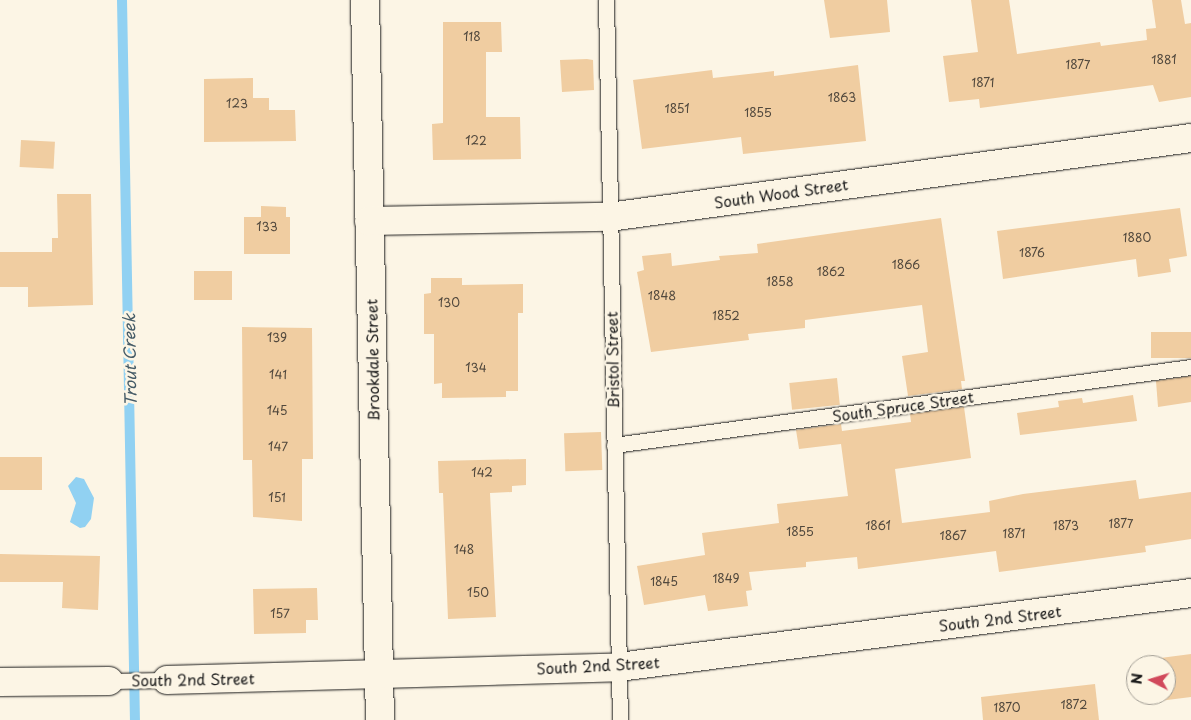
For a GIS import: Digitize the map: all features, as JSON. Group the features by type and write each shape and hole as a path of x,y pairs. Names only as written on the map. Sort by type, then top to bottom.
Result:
{"street":[{"name":"Brookdale Street","path":"365,0 380,720"},
{"name":"South Wood Street","path":"369,221 609,217 1191,138"},
{"name":"South 2nd Street","path":"167,680 619,667 1191,594"},
{"name":"South 2nd Street","path":"0,682 109,680"}],"lane":[{"name":"Bristol Street","path":"606,0 620,720"},
{"name":"South Spruce Street","path":"614,445 1191,367"},
{"name":"South 2nd Street","path":"109,680 167,680"}],"water":[{"path":"76,477 84,479 94,498 91,519 85,527 80,528 70,522 76,503 68,486"}],"building":[{"path":"824,0 887,0 890,32 830,38"},
{"path":"971,0 1009,0 1017,54 1100,42 1101,46 1147,40 1146,29 1156,28 1152,0 1181,0 1185,24 1191,23 1191,97 1159,102 1153,85 980,108 979,99 949,102 943,56 978,52"},
{"path":"443,22 501,22 502,52 486,52 486,117 520,117 521,159 433,160 432,124 443,123"},
{"path":"560,60 593,60 594,90 562,92"},
{"path":"858,65 866,141 743,154 741,137 642,149 633,80 712,70 713,78 774,71 774,76"},
{"path":"253,78 253,98 269,98 269,110 295,110 296,141 204,142 204,79"},
{"path":"21,140 55,142 54,169 20,167"},
{"path":"57,194 91,194 93,305 28,307 28,287 0,287 0,252 52,252 52,238 58,238"},
{"path":"261,206 286,207 286,217 290,217 290,254 244,254 244,217 261,217"},
{"path":"1180,208 1187,256 1169,259 1171,272 1138,277 1136,259 1003,279 997,231"},
{"path":"941,218 965,381 961,381 962,389 908,396 902,356 928,352 922,305 805,320 805,328 748,334 749,340 651,352 637,272 644,270 642,256 671,253 672,266 720,260 719,256 758,253 757,244"},
{"path":"194,271 232,271 232,300 194,300"},
{"path":"431,278 462,278 462,285 523,284 523,313 518,313 518,391 506,391 506,397 442,398 442,383 434,384 434,334 424,334 424,294 431,293"},
{"path":"242,327 312,328 313,459 302,459 302,521 253,517 252,460 243,460"},
{"path":"1151,332 1191,332 1191,358 1151,358"},
{"path":"1191,376 1191,402 1158,407 1156,381"},
{"path":"837,378 840,405 792,410 789,383"},
{"path":"1133,395 1137,421 1020,435 1017,413 1059,407 1058,401 1082,398 1083,403"},
{"path":"964,407 971,458 895,469 902,523 990,512 989,501 1023,494 1136,480 1139,499 1191,492 1191,539 1145,546 1146,552 999,572 996,551 858,569 857,557 806,562 806,567 749,572 752,590 746,591 748,606 708,611 705,595 644,605 637,566 705,555 702,533 779,523 777,504 848,496 841,444 799,449 796,430 841,424 842,431 911,422 910,414"},
{"path":"601,432 602,470 565,471 564,433"},
{"path":"0,457 42,457 42,490 0,490"},
{"path":"526,459 526,485 512,486 512,492 490,493 496,617 448,619 443,493 439,493 438,461"},
{"path":"0,554 100,556 98,610 62,608 63,582 0,582"},
{"path":"317,588 318,620 306,620 306,633 254,634 253,589"},
{"path":"1191,654 1191,697 1176,699 1176,656"},
{"path":"1095,684 1099,720 983,720 981,697"}],"waterway":[{"name":"Trout Creek","path":"122,0 135,720"}]}
